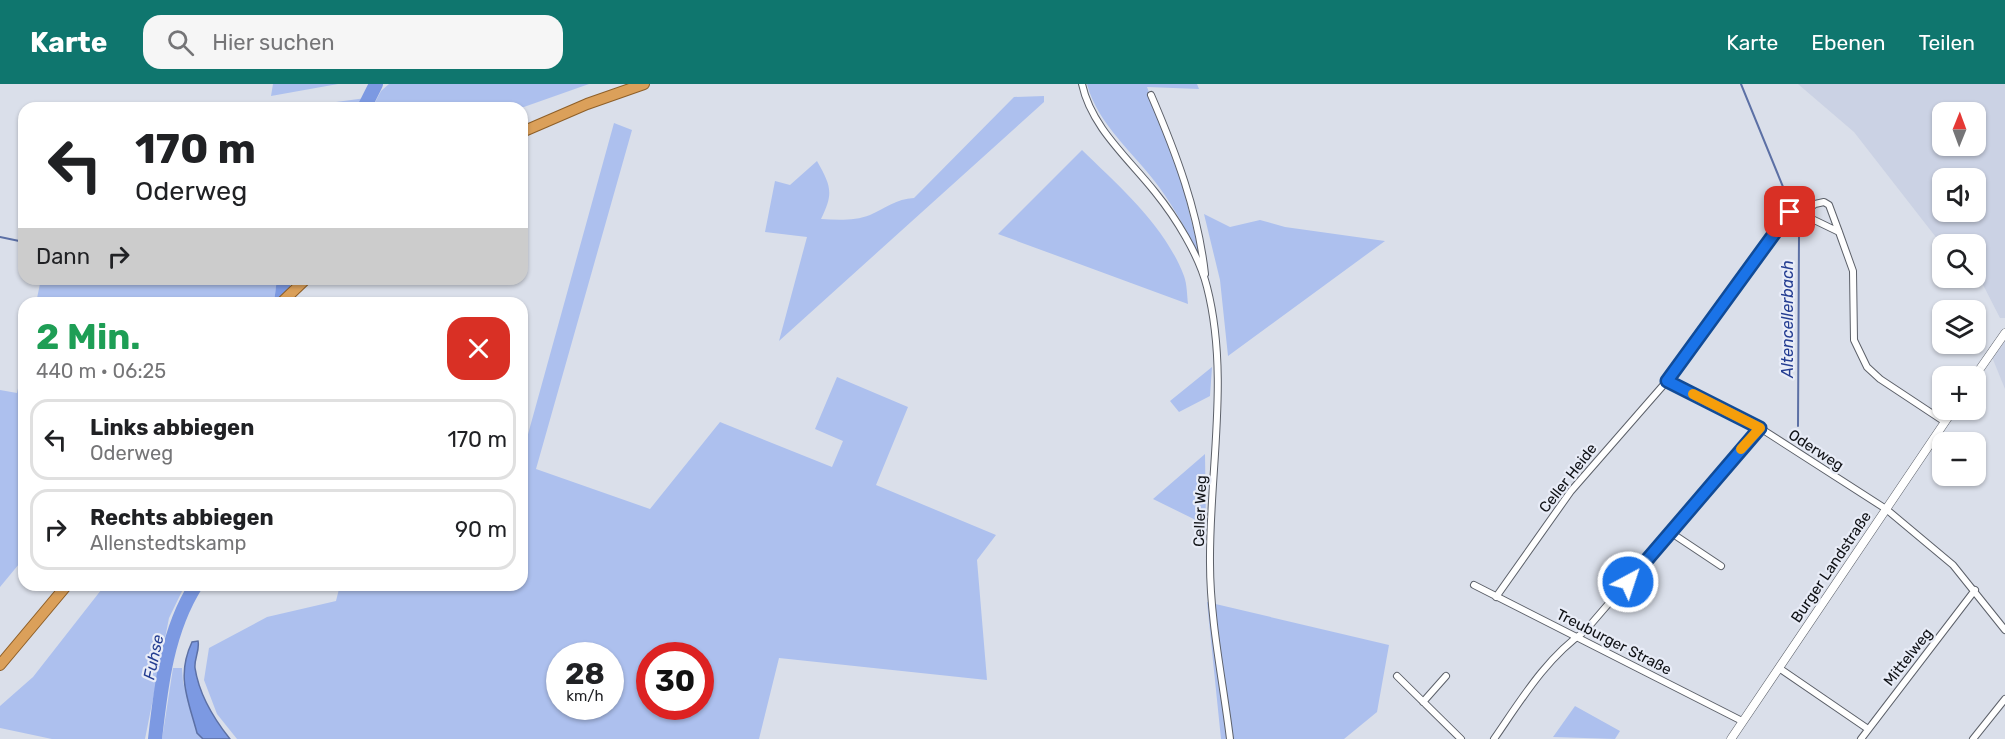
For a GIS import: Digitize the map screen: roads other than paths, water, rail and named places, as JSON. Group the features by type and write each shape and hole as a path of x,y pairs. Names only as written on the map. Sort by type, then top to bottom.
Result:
{"highway":[{"path":"528,129 586,104 644,84"},
{"path":"287,297 300,285"},
{"path":"0,665 62,591"}],"street":[{"name":"Celler Weg","path":"1082,84 1097,121 1157,194 1187,243 1206,284"},
{"name":"Celler Weg","path":"1151,95 1187,186 1200,236 1206,284 1216,326 1218,366 1210,563 1211,592 1230,739"},
{"path":"1839,232 1810,218 1809,209 1815,204 1824,202 1829,205 1839,232 1853,271 1854,340 1867,367 1880,379 1945,422"},
{"name":"Celler Heide","path":"1496,597 1571,491 1667,381 1790,212"},
{"path":"1983,366 2005,333"},
{"name":"Oderweg","path":"1667,381 1760,428 1886,509 1934,547 1975,590 2005,630"},
{"name":"Burger Landstraße","path":"1731,739 1945,422"},
{"path":"1494,739 1531,685 1562,649 1585,631 1760,428"},
{"path":"1670,532 1721,566"},
{"name":"Treuburger Straße","path":"1474,585 1742,721"},
{"name":"Mittelweg","path":"1861,739 1975,590"},
{"path":"1779,668 1868,729"},
{"path":"1398,676 1461,739"},
{"path":"1423,702 1446,676"},
{"path":"1973,739 2005,699"}],"waterway":[{"name":"Fuhse","path":"367,102 376,84"},
{"name":"Altencellerbach","path":"1741,84 1790,204"},
{"name":"Altencellerbach","path":"1796,214 1799,235 1798,426"},
{"path":"0,237 18,241"},
{"name":"Fuhse","path":"282,297 283,285"},
{"name":"Fuhse","path":"155,739 167,659 178,621 193,591"}]}
